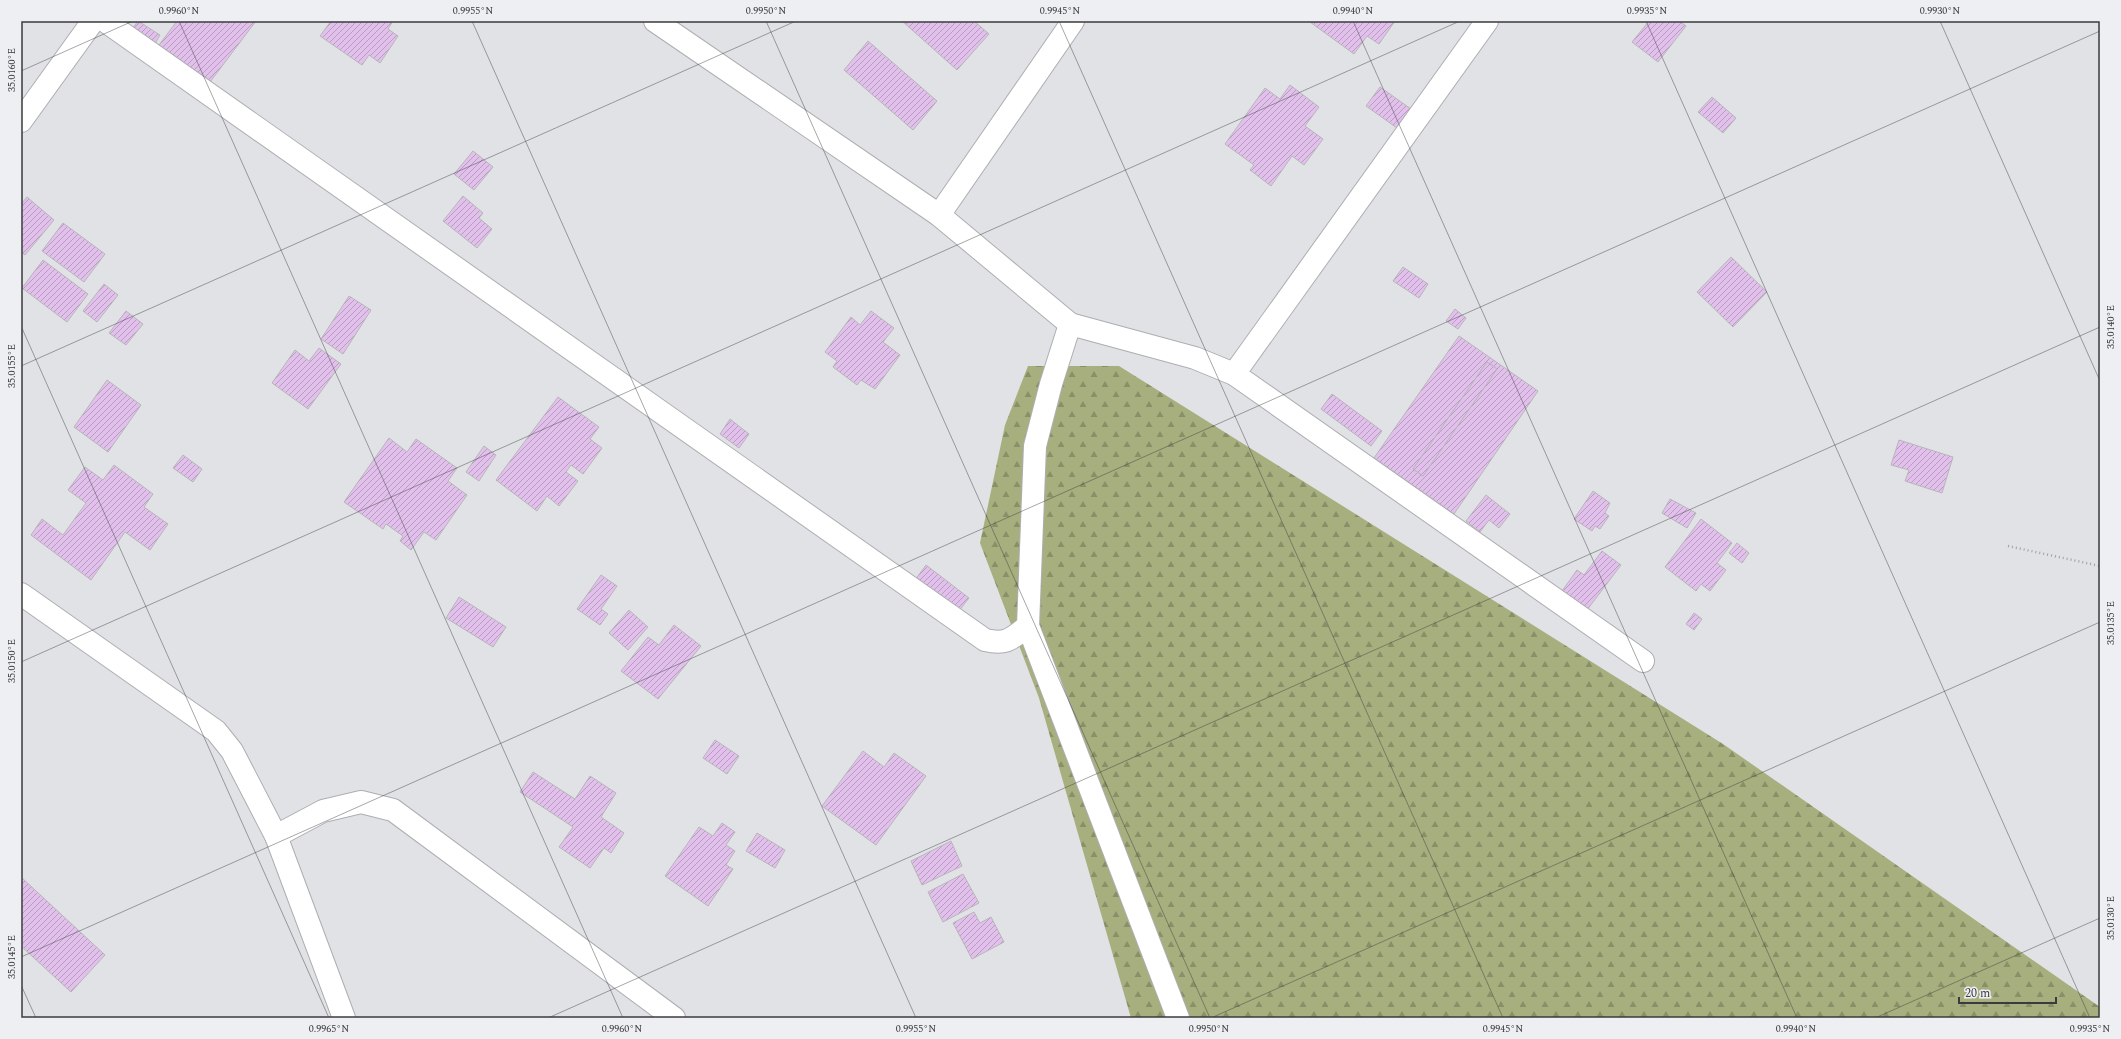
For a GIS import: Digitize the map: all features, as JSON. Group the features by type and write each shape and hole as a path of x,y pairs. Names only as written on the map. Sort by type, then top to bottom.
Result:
{"street":[{"path":"21,121 93,21"},
{"path":"105,21 985,640 1000,644 1013,638 1028,626"},
{"path":"655,21 939,215 1070,324 1195,358 1234,374 1644,661"},
{"path":"939,215 1073,21"},
{"path":"1234,374 1487,21"},
{"path":"1070,324 1051,384 1035,446 1028,626 1178,1018"},
{"path":"21,594 216,732 232,751 276,836 344,1018"},
{"path":"276,836 323,811 360,802 393,810 674,1018"}],"path":[{"path":"2008,546 2100,566"}],"green space":[{"path":"1028,366 1119,366 1723,744 2100,1007 2100,1018 1131,1018 1039,698 980,543 1005,425"}],"building":[{"path":"138,21 160,35 153,47 130,32"},
{"path":"177,21 256,21 210,82 159,45"},
{"path":"331,21 393,21 388,29 398,36 380,63 369,55 362,65 320,36"},
{"path":"902,21 974,21 989,34 957,70"},
{"path":"1395,21 1379,44 1367,36 1354,54 1310,22"},
{"path":"1649,21 1679,21 1686,26 1658,62 1632,42"},
{"path":"868,41 937,101 913,130 844,70"},
{"path":"1290,85 1319,107 1305,126 1323,139 1304,165 1292,156 1271,186 1250,170 1254,165 1225,144 1265,88 1280,99"},
{"path":"1380,87 1411,109 1397,128 1366,106"},
{"path":"1712,97 1736,118 1723,133 1698,112"},
{"path":"473,151 493,167 474,190 454,174"},
{"path":"463,196 483,213 479,218 492,229 477,248 443,221"},
{"path":"27,197 54,220 25,255 21,252 21,204"},
{"path":"63,223 105,254 84,282 42,251"},
{"path":"1731,257 1767,292 1733,327 1697,292"},
{"path":"43,260 88,294 67,322 22,288"},
{"path":"1403,267 1428,284 1419,298 1393,281"},
{"path":"104,284 118,295 97,322 83,311"},
{"path":"349,296 371,310 343,354 321,339"},
{"path":"1455,309 1466,318 1458,329 1446,321"},
{"path":"126,311 143,324 126,345 109,333"},
{"path":"871,311 894,328 883,342 900,355 875,389 861,380 857,385 833,367 837,361 825,352 851,317 860,325"},
{"path":"1459,336 1538,391 1454,514 1374,458","holes":["1487,362 1497,369 1423,476 1413,469"]},
{"path":"319,348 341,364 308,409 272,383 295,350 309,361"},
{"path":"1487,362 1497,369 1423,476 1413,469"},
{"path":"107,380 141,405 108,452 74,427"},
{"path":"1332,394 1382,431 1371,446 1321,409"},
{"path":"558,397 599,427 590,439 602,448 583,474 571,465 566,472 578,481 559,506 547,496 537,511 496,480"},
{"path":"730,419 749,434 739,448 720,434"},
{"path":"389,438 407,452 416,439 457,468 448,481 467,495 436,540 424,532 411,550 400,541 403,536 386,524 383,529 344,502"},
{"path":"1899,440 1953,457 1942,493 1905,481 1909,470 1891,465"},
{"path":"484,446 496,455 479,481 466,472"},
{"path":"183,455 202,469 193,482 173,468"},
{"path":"114,465 153,494 144,507 168,524 150,550 125,532 91,580 31,535 42,519 63,535 86,503 68,490 85,467 103,480"},
{"path":"1593,491 1610,503 1605,513 1609,516 1600,529 1595,526 1592,531 1574,519"},
{"path":"1486,495 1510,514 1499,528 1489,520 1480,532 1466,521"},
{"path":"1670,499 1696,513 1687,528 1662,513"},
{"path":"1701,519 1732,543 1717,563 1726,570 1710,591 1701,584 1696,591 1665,567"},
{"path":"1737,543 1749,553 1742,563 1729,553"},
{"path":"1602,551 1621,565 1587,610 1562,591 1577,570 1584,575"},
{"path":"926,565 969,598 958,612 915,580"},
{"path":"601,575 617,586 601,609 608,614 600,625 577,609"},
{"path":"459,597 506,627 493,647 446,618"},
{"path":"629,610 648,627 628,650 609,633"},
{"path":"1694,613 1702,619 1694,630 1686,624"},
{"path":"674,625 701,646 658,699 621,671 648,637 659,645"},
{"path":"715,740 739,756 727,774 703,758"},
{"path":"863,751 884,767 894,753 926,776 876,845 822,806"},
{"path":"533,772 575,799 590,776 616,793 601,817 624,833 611,853 604,848 590,868 559,847 573,827 520,792"},
{"path":"722,823 735,832 726,845 735,851 726,865 733,869 708,906 665,876 699,827 713,836"},
{"path":"757,833 785,850 775,868 746,851"},
{"path":"951,841 962,866 922,885 911,861"},
{"path":"963,874 979,903 943,922 928,892"},
{"path":"21,877 105,955 71,992 21,946"},
{"path":"974,912 980,923 991,917 1004,942 972,959 953,923"}]}
